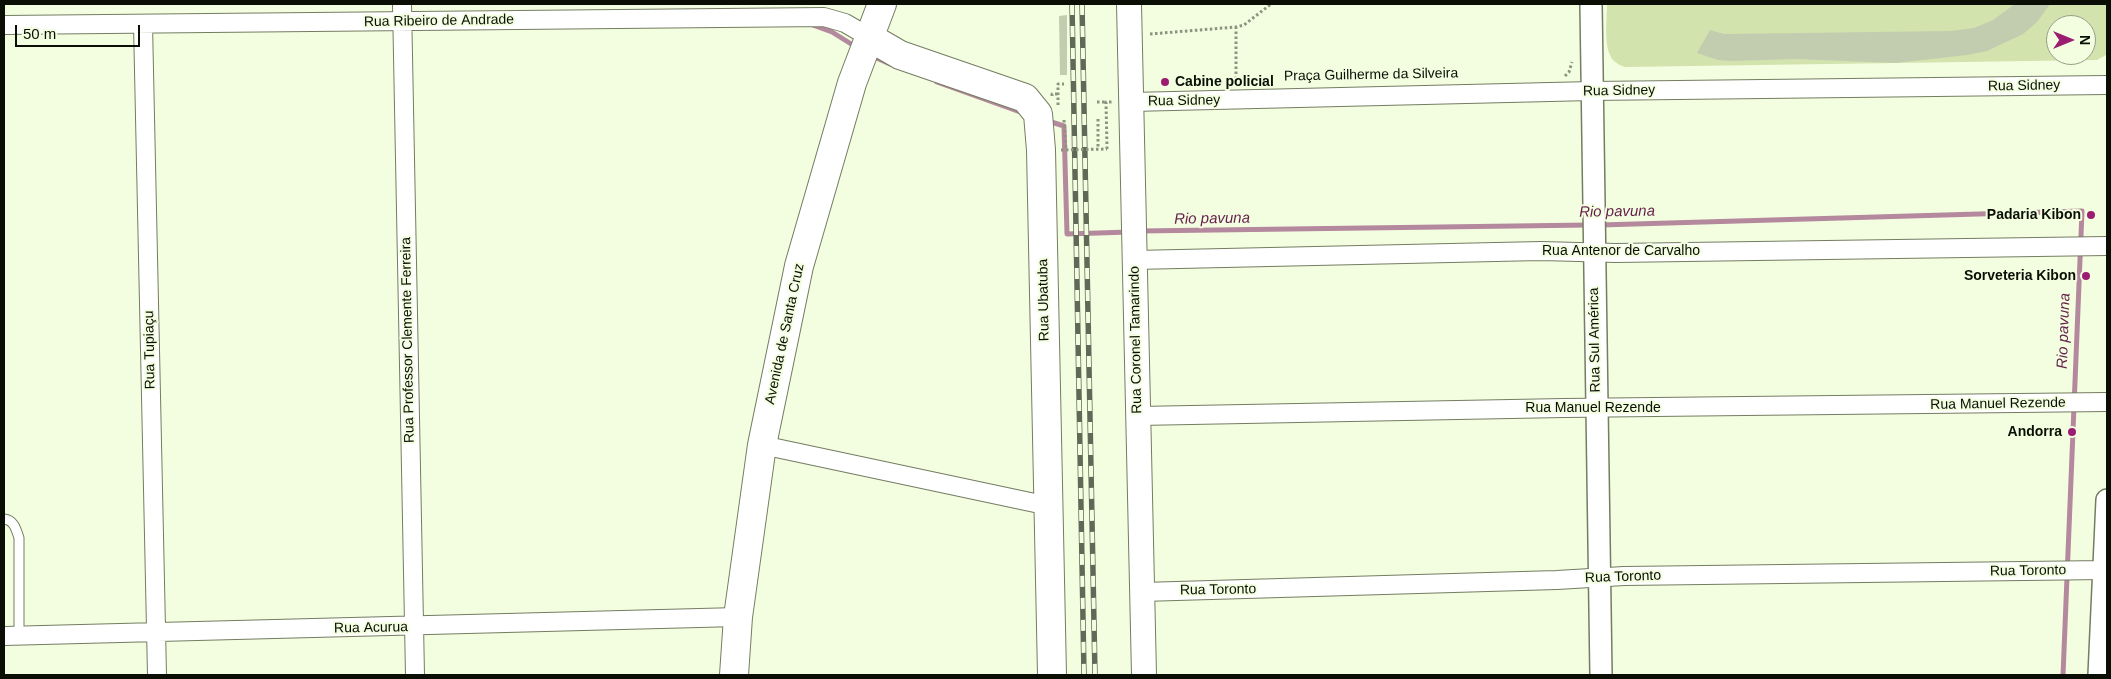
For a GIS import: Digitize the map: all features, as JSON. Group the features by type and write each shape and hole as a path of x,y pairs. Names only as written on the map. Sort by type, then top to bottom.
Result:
{"main road":[{"name":"Avenida de Santa Cruz","path":"734,675 738,617 762,445 804,244 852,82 882,4"},
{"name":"Rua Coronel Tamarindo","path":"1129,4 1144,675"},
{"name":"Rua Ubatuba","path":"869,37 900,55 1025,98 1038,114 1041,150 1052,675"}],"street":[{"name":"Rua Sul América","path":"1591,4 1593,252 1601,675"},
{"name":"Rua Ribeiro de Andrade","path":"4,25 143,28 402,21 824,17 845,23 869,37"},
{"name":"Rua Professor Clemente Ferreira","path":"402,21 415,675"},
{"name":"Rua Tupiaçu","path":"143,28 157,675"},
{"name":"Rua Sidney","path":"1131,102 1592,91 2107,85"},
{"name":"Rua Antenor de Carvalho","path":"1134,260 1522,252 2107,246"},
{"name":"Rua Manuel Rezende","path":"1138,416 2107,402"},
{"path":"762,445 1049,506"},
{"path":"2099,675 2106,569 2107,500"},
{"name":"Rua Toronto","path":"1142,592 1624,576 2106,569"},
{"name":"Rua Acurua","path":"12,636 414,627 738,617"}],"lane":[{"path":"4,519 7,519 15,526 19,538 12,636"}],"path":[{"path":"1148,34 1236,27 1244,25 1271,4"},
{"path":"1147,26 1148,42"},
{"path":"1236,27 1236,100"},
{"path":"1563,77 1569,72 1573,57"},
{"path":"1059,111 1058,84 1064,84"},
{"path":"1097,102 1106,102"},
{"path":"1098,119 1098,149"},
{"path":"1064,120 1066,150"},
{"path":"1061,150 1107,149 1107,120"}],"green space":[{"path":"1607,4 2107,4 2107,52 2106,55 2097,60 2096,15 2046,15 2046,61 1625,67 1618,64 1611,57 1606,37"}],"building":[{"path":"2015,4 2050,4 2037,22 2023,34 1987,51 1967,55 1895,63 1796,59 1730,61 1718,60 1697,53 1710,30 1724,34 1951,31 1974,28 1993,20"},
{"path":"1067,15 1067,75 1060,75 1059,16"}],"waterway":[{"name":"Rio pavuna","path":"810,24 832,32 856,47"},
{"name":"Rio pavuna","path":"870,55 890,64"},
{"name":"Rio pavuna","path":"937,82 1023,113"},
{"name":"Rio pavuna","path":"1048,121 1064,126 1067,234 1129,232"},
{"name":"Rio pavuna","path":"1600,225 2082,211 2063,675"},
{"name":"Rio pavuna","path":"1140,231 1589,225"}],"railway":[{"path":"1072,4 1084,675"},
{"path":"1082,4 1095,675"}],"place":[{"name":"Cabine policial","path":"1165,82"},
{"name":"Padaria Kibon","path":"2091,215"},
{"name":"Sorveteria Kibon","path":"2086,276"},
{"name":"Andorra","path":"2072,432"}]}
